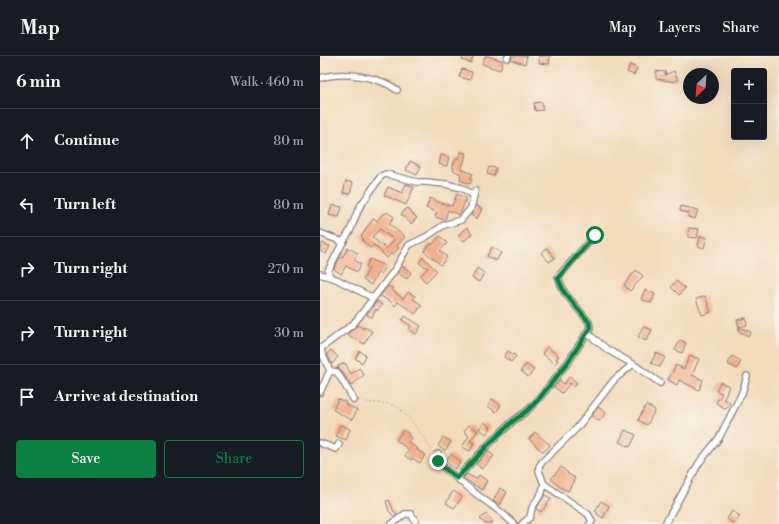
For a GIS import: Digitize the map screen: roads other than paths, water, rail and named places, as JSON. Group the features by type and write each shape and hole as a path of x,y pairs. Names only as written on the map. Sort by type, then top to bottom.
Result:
{"street":[{"path":"320,78 351,75 384,82 398,90"},
{"path":"320,392 330,371 320,349 359,317 394,272 409,245 426,237 444,225 460,220 471,208 474,194 462,188 445,184 416,182 386,174 381,176 360,208 350,232 342,242 328,271 330,277"},
{"path":"320,233 342,242"},
{"path":"457,478 487,446 538,400 569,361 590,328 589,322 564,292 558,278 595,235"},
{"path":"320,274 336,278 373,298"},
{"path":"587,333 608,350 633,364 660,383"},
{"path":"590,524 592,521 588,514 544,484 539,467 542,462 577,428 614,380 633,364"},
{"path":"330,371 337,372 354,398"},
{"path":"665,524 699,463 719,438 742,393 747,376"},
{"path":"320,443 336,449 339,444"},
{"path":"437,455 436,458 444,468 514,524"},
{"path":"522,524 530,517 532,508 542,492 544,484"},
{"path":"392,524 405,514 411,514 417,524"}]}
